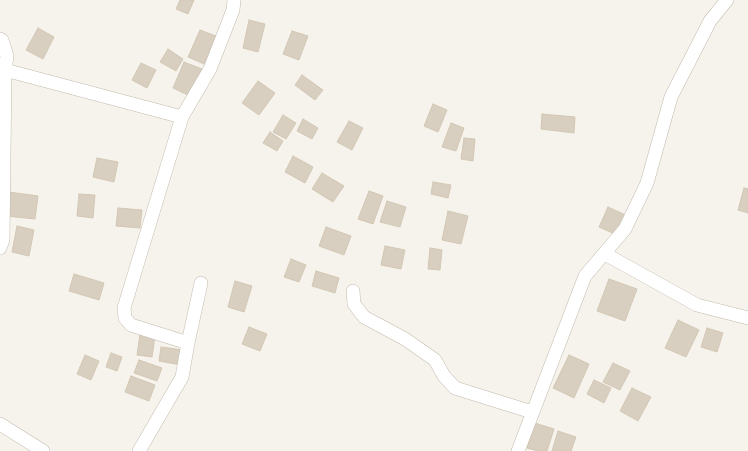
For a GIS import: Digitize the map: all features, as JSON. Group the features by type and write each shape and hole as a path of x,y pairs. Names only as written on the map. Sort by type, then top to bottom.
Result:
{"street":[{"path":"188,343 131,325 125,318 124,308 182,117 210,69 233,10 234,0"},
{"path":"518,451 584,276 605,254 625,229 647,183 671,97 710,21 727,0"},
{"path":"0,39 2,40 7,56 5,70 3,240 0,248"},
{"path":"5,70 182,117"},
{"path":"605,254 697,305 748,318"},
{"path":"139,451 182,377 201,283"},
{"path":"353,291 354,304 364,317 405,339 435,360 444,376 455,388 532,412"},
{"path":"0,424 43,451"}],"building":[{"path":"180,0 194,0 188,14 176,9"},
{"path":"249,20 265,24 258,52 243,48"},
{"path":"38,28 54,37 43,59 26,50"},
{"path":"200,30 216,36 204,64 188,57"},
{"path":"292,31 308,36 299,60 283,54"},
{"path":"168,49 183,59 176,71 160,62"},
{"path":"184,62 202,69 190,96 173,88"},
{"path":"141,63 156,70 147,88 132,80"},
{"path":"302,75 323,90 315,100 295,85"},
{"path":"258,81 275,93 259,115 242,103"},
{"path":"433,104 447,110 438,132 424,126"},
{"path":"542,114 575,117 574,133 541,129"},
{"path":"283,115 296,123 286,139 273,132"},
{"path":"303,119 318,128 312,139 297,131"},
{"path":"349,121 363,128 352,150 337,142"},
{"path":"451,123 464,128 456,151 442,147"},
{"path":"270,132 283,141 277,151 263,143"},
{"path":"464,138 475,139 473,161 461,159"},
{"path":"293,156 313,167 305,183 285,172"},
{"path":"97,158 118,162 114,182 93,177"},
{"path":"322,173 344,186 333,202 312,189"},
{"path":"433,182 451,185 448,198 431,194"},
{"path":"744,188 748,189 748,213 738,210"},
{"path":"369,191 383,196 373,224 358,219"},
{"path":"9,192 38,196 35,219 6,216"},
{"path":"79,194 95,195 93,218 77,216"},
{"path":"387,201 406,207 400,227 380,222"},
{"path":"608,207 628,216 619,236 599,227"},
{"path":"118,208 142,210 140,228 116,226"},
{"path":"448,211 468,216 461,244 442,240"},
{"path":"17,226 34,230 29,256 12,252"},
{"path":"326,227 351,236 344,255 319,246"},
{"path":"385,246 405,250 401,269 381,265"},
{"path":"430,248 442,250 440,270 428,269"},
{"path":"291,259 306,265 299,282 284,277"},
{"path":"316,271 339,278 335,293 312,286"},
{"path":"74,274 104,283 99,300 69,291"},
{"path":"609,279 637,289 625,321 597,311"},
{"path":"235,281 252,286 244,312 228,307"},
{"path":"678,320 699,330 686,357 665,348"},
{"path":"249,327 267,334 260,351 242,344"},
{"path":"707,328 723,333 717,352 701,347"},
{"path":"140,334 155,336 152,357 137,355"},
{"path":"161,347 183,350 181,365 159,361"},
{"path":"111,353 122,357 117,371 106,367"},
{"path":"85,355 99,361 91,380 77,374"},
{"path":"569,355 589,364 574,398 553,388"},
{"path":"139,360 162,368 157,381 134,373"},
{"path":"613,363 630,371 620,390 603,382"},
{"path":"131,376 155,385 149,401 125,392"},
{"path":"594,380 611,388 604,403 587,394"},
{"path":"632,388 651,397 638,421 620,411"},
{"path":"535,423 554,429 547,451 538,451 527,448"},
{"path":"558,431 576,437 571,451 552,451"}]}
